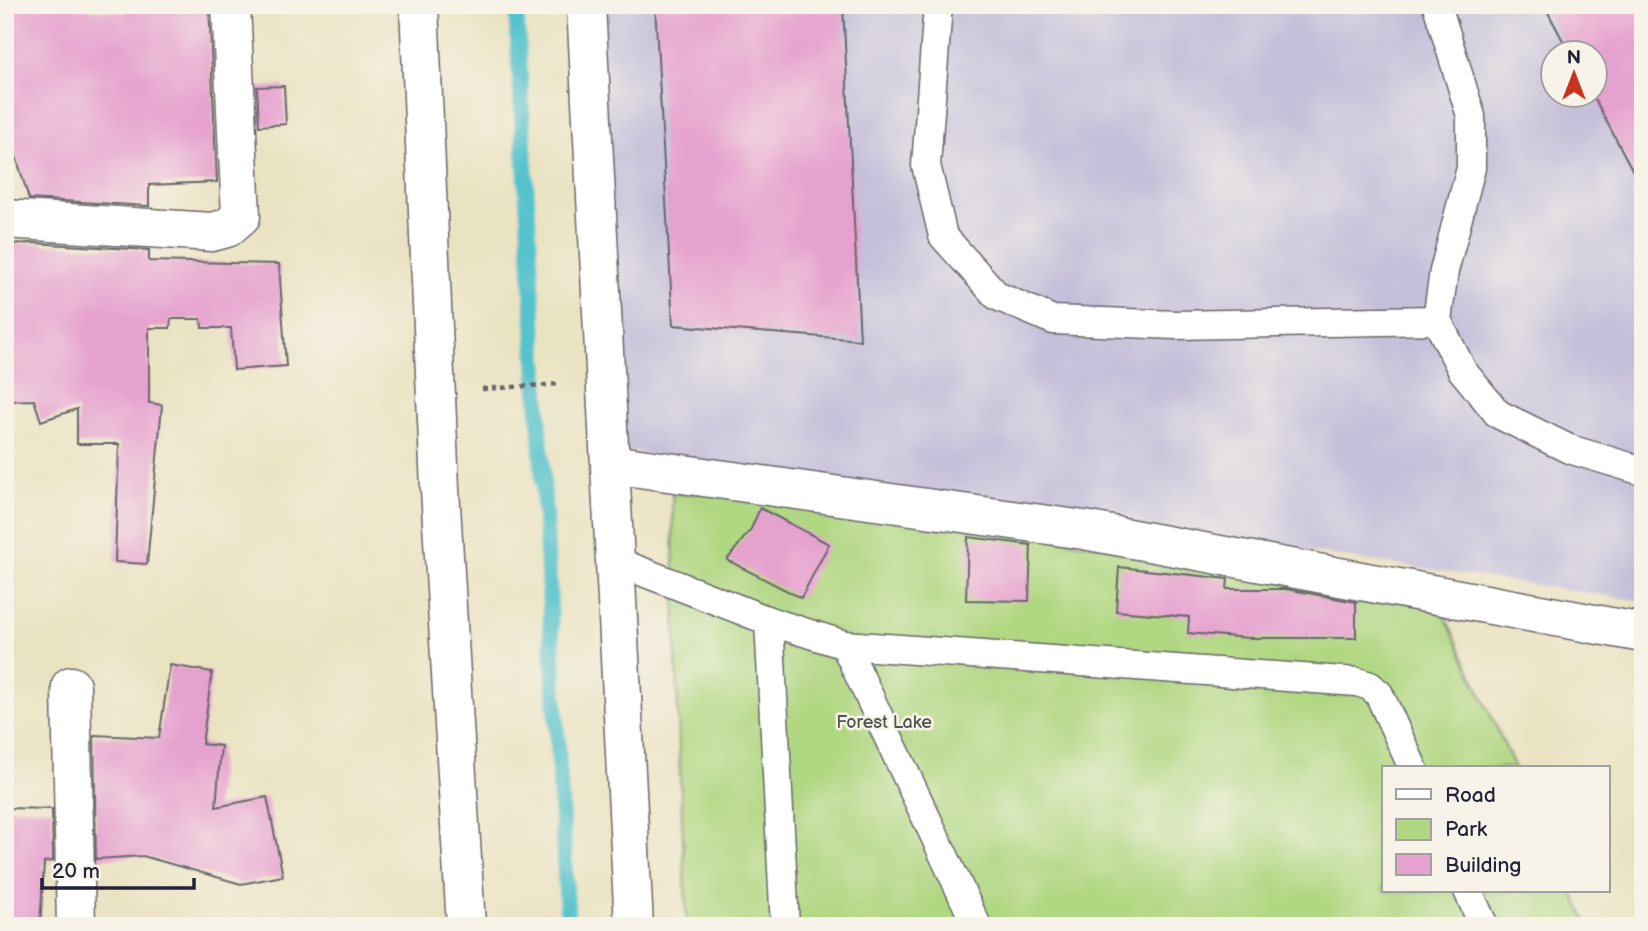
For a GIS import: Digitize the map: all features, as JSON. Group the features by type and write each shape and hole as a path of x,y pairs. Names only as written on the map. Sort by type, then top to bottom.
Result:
{"street":[{"path":"5,219 212,232 241,216 231,5"},
{"path":"419,5 440,489 466,926"},
{"path":"586,5 634,926"},
{"path":"611,464 1084,530 1643,633"},
{"path":"71,686 76,926"}],"lane":[{"path":"938,5 926,165 943,236 997,296 1053,320 1176,325 1437,320"},
{"path":"1437,5 1471,116 1471,168 1444,271 1437,320 1462,370 1498,414 1569,449 1643,471"},
{"path":"615,561 769,621 845,645 1357,682 1379,694 1412,766"},
{"path":"769,621 785,926"},
{"path":"845,645 977,926"},
{"path":"1468,892 1484,926"}],"path":[{"path":"476,389 565,384"}],"shaded area":[{"path":"583,5 1643,5 1643,601 609,448"}],"green space":[{"name":"Forest Lake","path":"770,491 1439,603 1514,766 1382,766 1382,892 1572,892 1589,926 687,926 672,494"}],"building":[{"path":"5,5 56,5 126,13 126,5 209,5 217,182 149,185 149,206 29,199 5,120"},
{"path":"655,5 843,5 860,340 673,325"},
{"path":"1544,5 1643,5 1643,190 1599,108 1610,108 1610,38 1562,38"},
{"path":"284,86 286,124 259,126 257,87"},
{"path":"7,244 149,250 149,261 279,264 286,366 234,370 231,328 202,328 201,319 171,319 170,328 149,328 149,403 162,405 147,564 115,562 119,444 77,444 77,409 41,421 34,400 5,401 5,289 10,289"},
{"path":"760,508 829,544 801,598 727,560 751,529"},
{"path":"968,537 1031,545 1029,601 966,600"},
{"path":"1119,567 1228,579 1227,589 1286,589 1356,602 1356,638 1249,638 1188,633 1189,617 1116,611"},
{"path":"170,665 212,672 202,744 221,746 216,807 267,797 283,876 241,884 143,856 96,859 94,735 159,738"},
{"path":"5,808 52,809 53,861 44,862 40,926 5,926"}],"waterway":[{"path":"516,5 568,926"}]}
